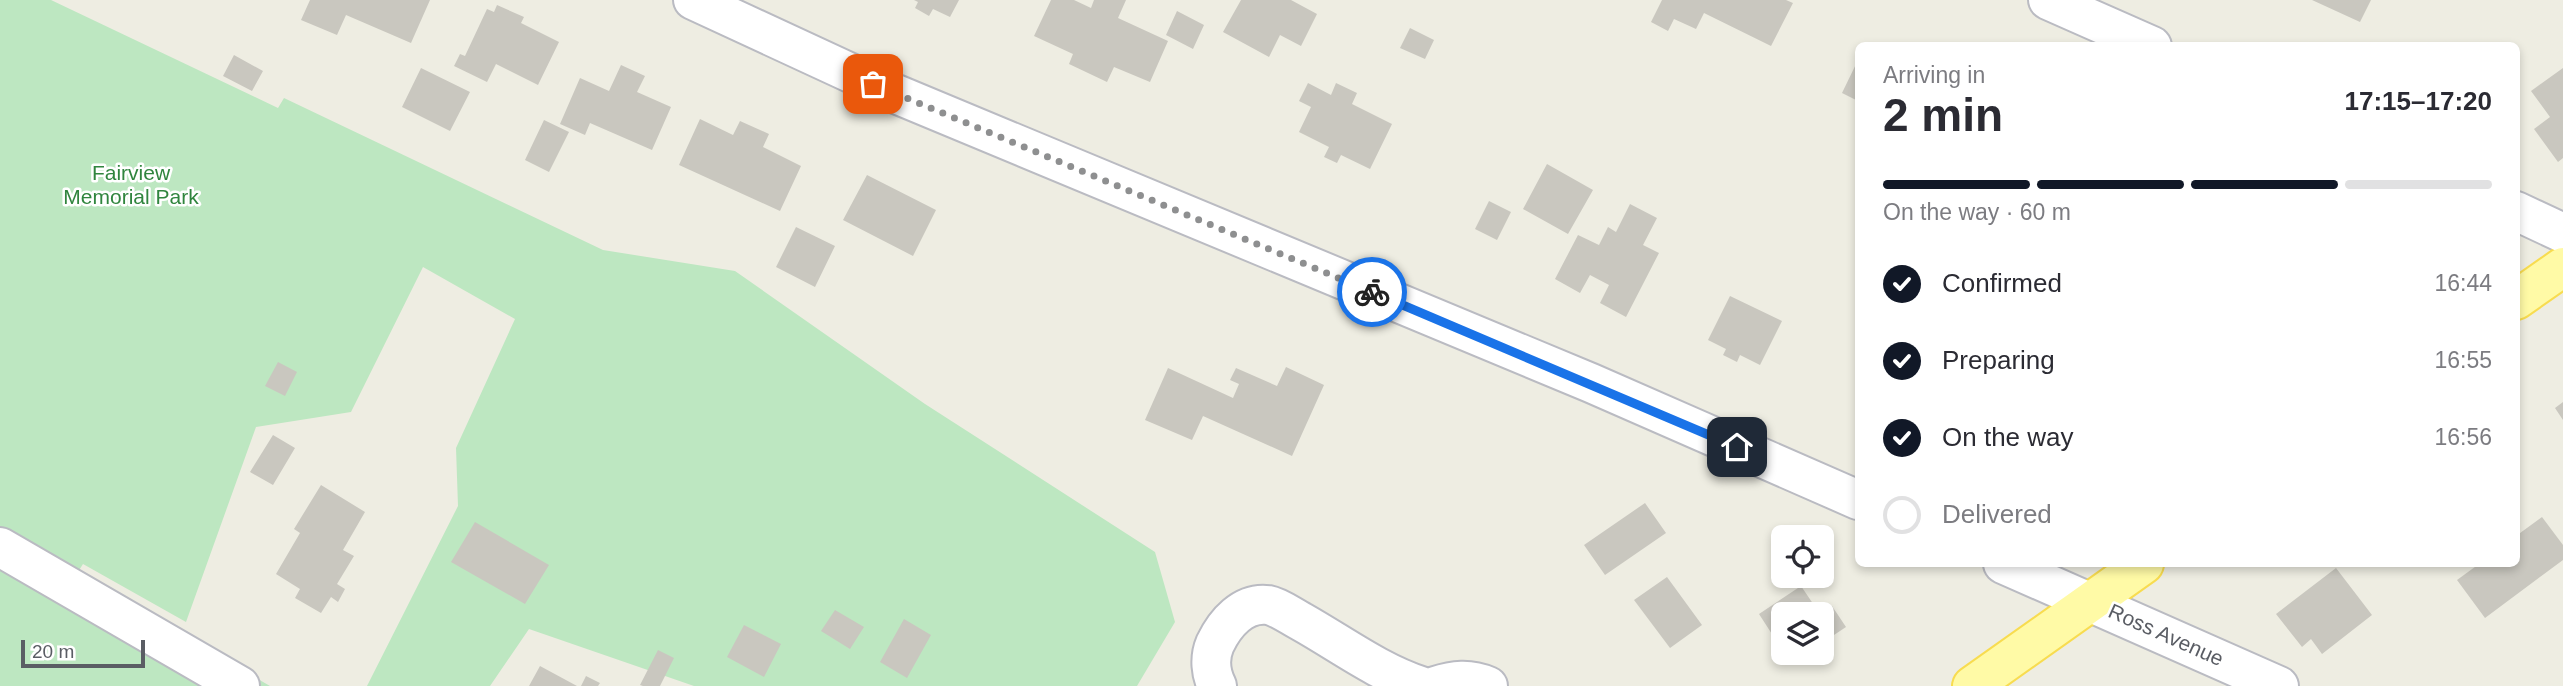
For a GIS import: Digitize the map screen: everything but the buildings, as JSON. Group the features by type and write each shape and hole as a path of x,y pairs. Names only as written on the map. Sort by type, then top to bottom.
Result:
{"main road":[{"path":"2520,297 2563,267"},
{"path":"1972,686 2140,567"}],"street":[{"path":"693,0 896,94 1578,378 1855,499"},
{"path":"2048,0 2143,42"},
{"path":"2520,213 2563,233"},
{"path":"0,547 240,686"},
{"name":"Ross Avenue","path":"2010,567 2279,686"},
{"path":"1217,686 1211,672 1214,646 1231,620 1248,607 1270,605 1397,678 1421,686"},
{"path":"1435,686 1456,680 1477,681 1488,686"}],"green space":[{"name":"Fairview Memorial Park","path":"0,0 51,0 278,108 284,98 603,250 735,271 925,404 1155,552 1175,622 1137,686 694,686 529,629 490,686 367,686 458,506 456,448 515,319 423,267 351,412 256,427 186,622 83,564 76,575 270,686 0,686"}],"way so far":[{"path":"873,84 1372,292"}],"route":[{"path":"1372,292 1737,447"}]}
